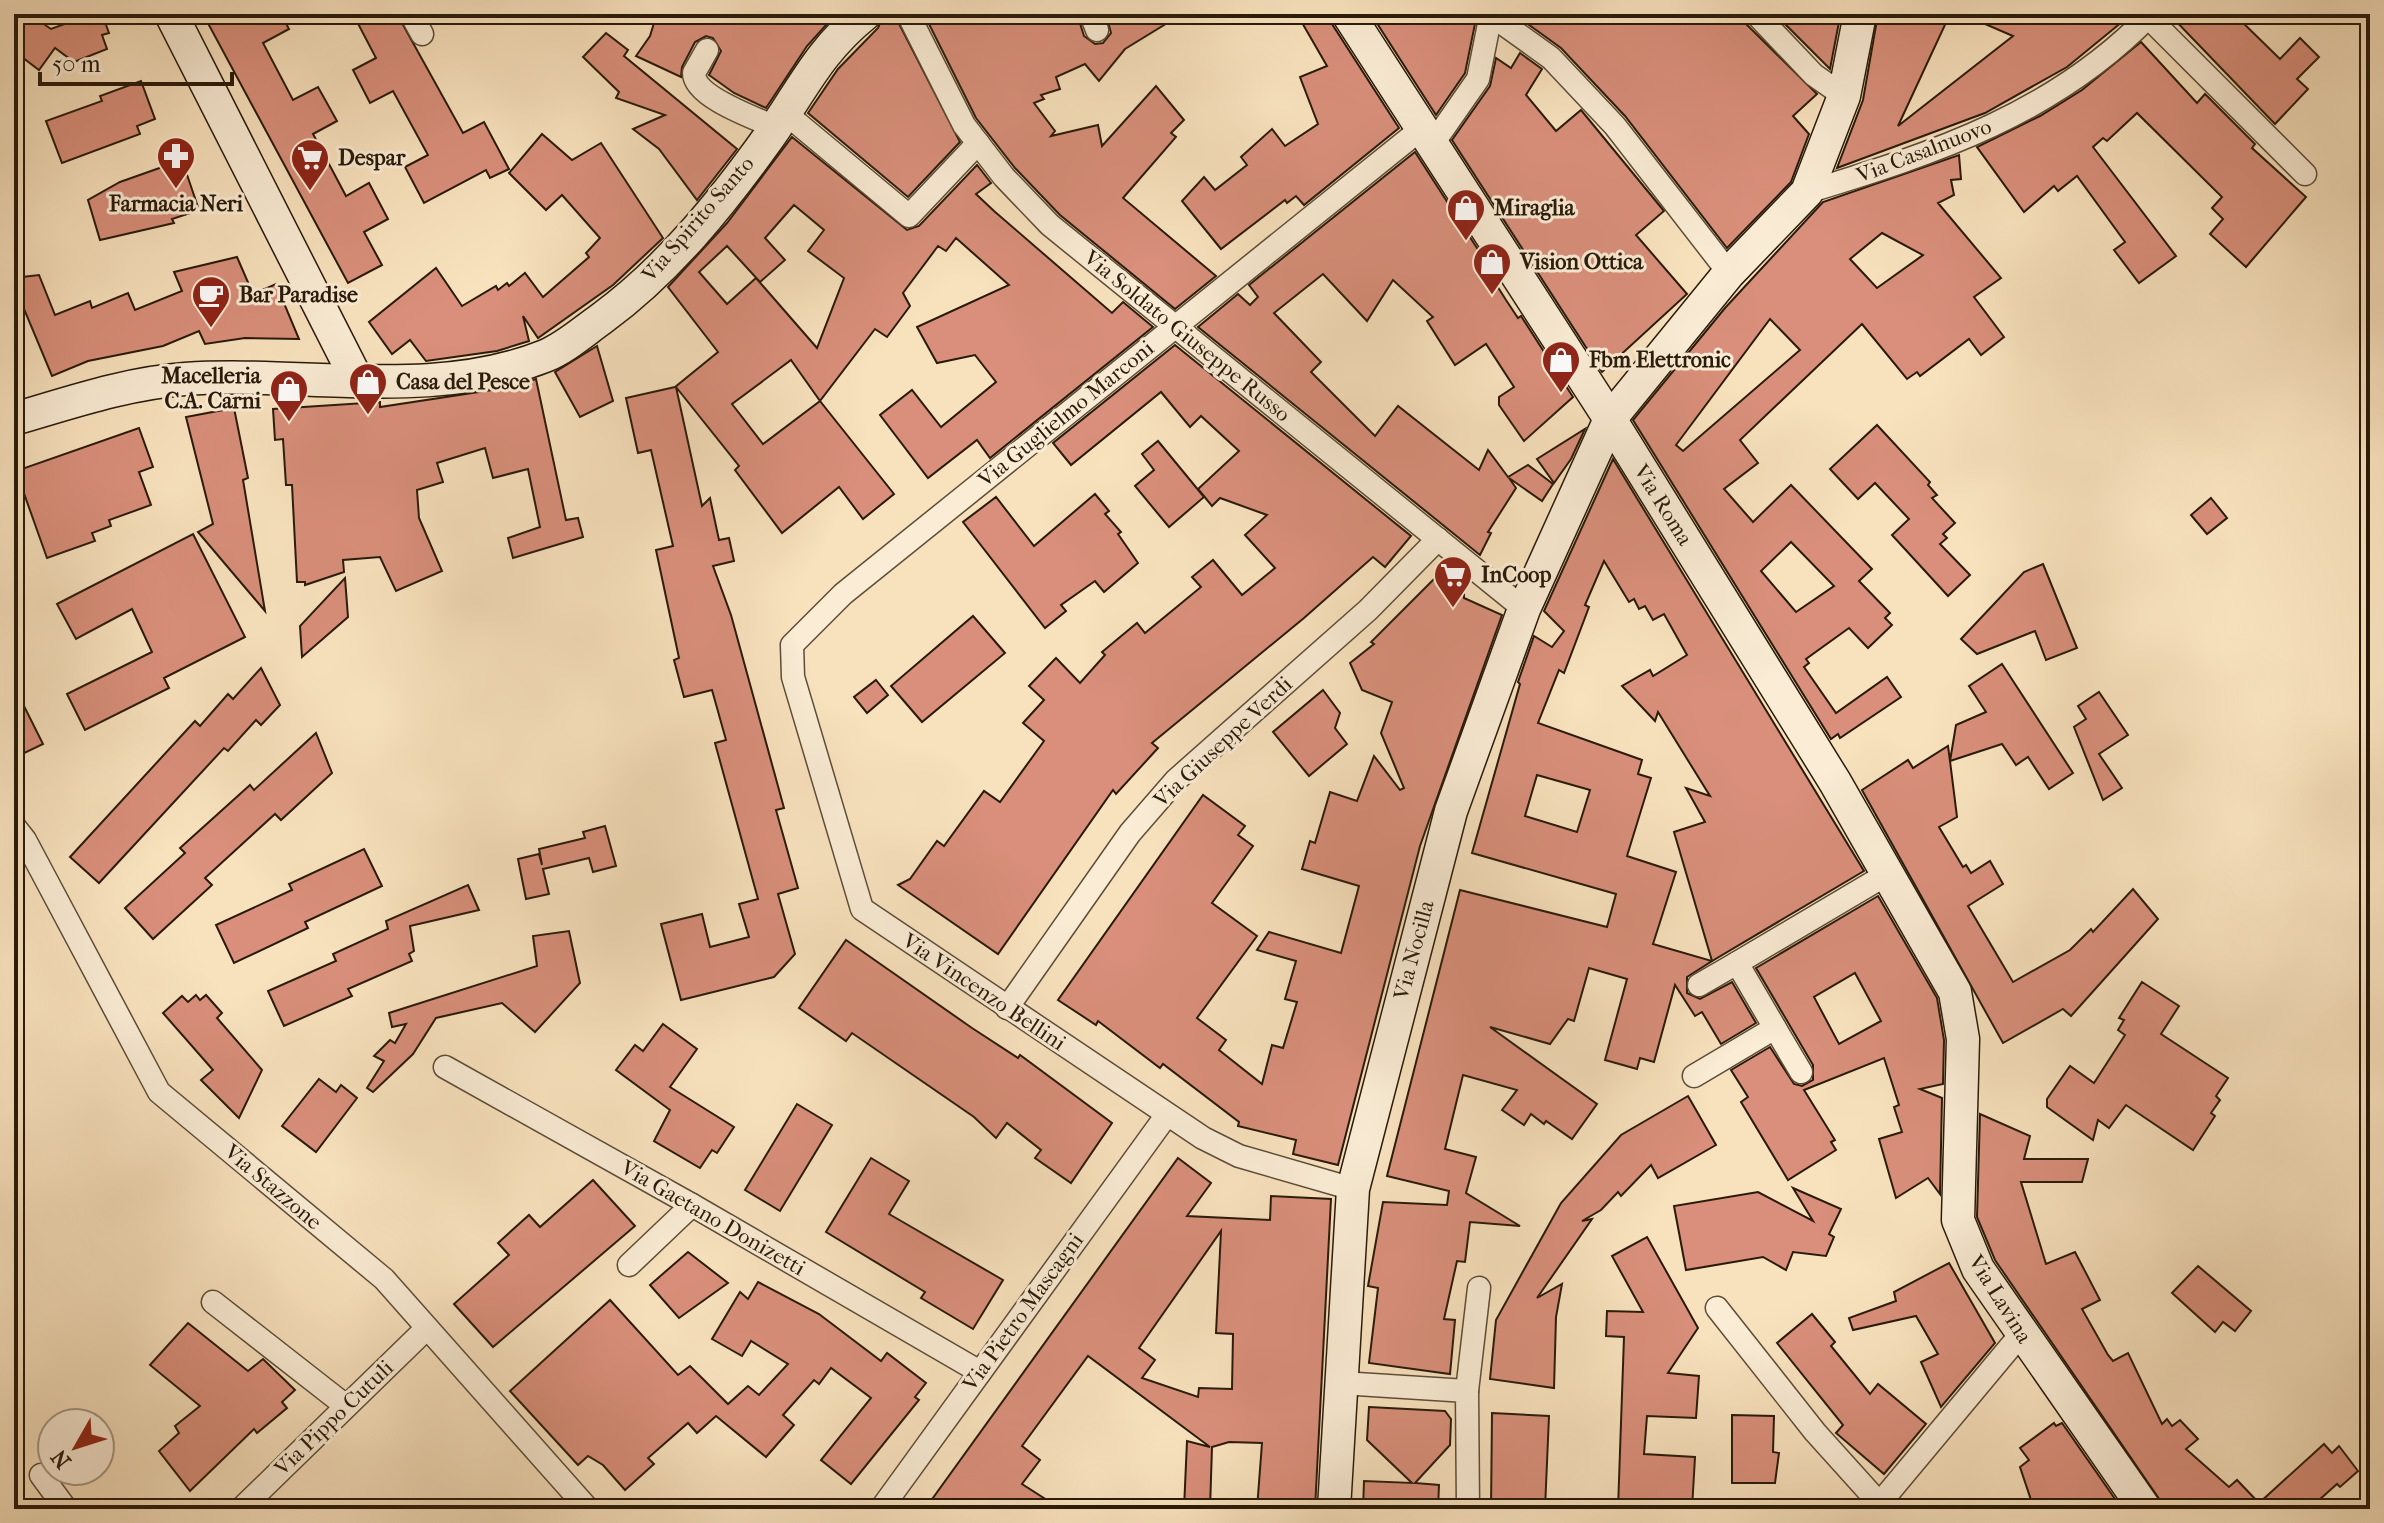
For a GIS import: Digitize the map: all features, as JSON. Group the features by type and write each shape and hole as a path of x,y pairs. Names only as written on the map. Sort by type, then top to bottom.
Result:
{"street":[{"path":"171,14 356,378"},
{"name":"Via Spirito Santo","path":"14,419 110,392 180,379 259,375 431,380 489,374 548,355 602,318 663,268 717,205 780,120 823,52 865,14"},
{"name":"Via Soldato Giuseppe Russo","path":"908,14 964,125 1050,225 1524,609"},
{"name":"Via Roma","path":"1348,14 1610,419 1889,873 1959,1006"},
{"path":"1491,14 1551,58 1615,126 1729,273"},
{"name":"Via Guglielmo Marconi","path":"792,645 843,594 1175,326 1426,137 1478,79 1491,14"},
{"path":"1756,14 1814,75 1844,96"},
{"path":"1807,192 1844,96 1860,14"},
{"path":"2149,15 2305,174"},
{"name":"Via Casalnuovo","path":"1807,192 1963,141 2036,104 2149,15"},
{"path":"707,50 694,73 699,87 711,97 780,120 909,216 978,143"},
{"name":"Via Nocilla","path":"1334,1509 1353,1189 1451,811 1524,609 1610,419 1729,273 1807,192"},
{"name":"Via Giuseppe Verdi","path":"1007,1008 1130,833 1176,780 1368,610 1438,539"},
{"name":"Via Vincenzo Bellini","path":"792,645 793,677 862,909 1166,1116 1239,1156 1353,1189"},
{"name":"Via Stazzone","path":"14,826 25,840 159,1092 384,1279 588,1509"},
{"path":"1699,985 1889,873"},
{"path":"1737,963 1801,1072"},
{"name":"Via Lavina","path":"1959,1006 1963,1039 1958,1220 1978,1269 2145,1509"},
{"path":"1694,1076 1775,1028"},
{"name":"Via Gaetano Donizetti","path":"445,1067 692,1205 980,1372"},
{"name":"Via Pietro Mascagni","path":"881,1509 1166,1116"},
{"path":"629,1265 692,1205"},
{"path":"1468,1509 1467,1391 1479,1288"},
{"path":"213,1302 346,1406"},
{"path":"1717,1308 1877,1506 2021,1334"},
{"name":"Via Pippo Cutuli","path":"241,1509 427,1328"},
{"path":"1341,1383 1467,1391"},
{"path":"50,1487 66,1509"}],"building":[{"path":"29,14 51,29 92,14 102,14 109,33 102,35 107,49 74,62 55,48 39,70 14,51 14,35"},
{"path":"203,14 281,14 289,29 263,43 293,100 318,87 337,121 313,134 346,196 369,183 388,219 364,232 382,265 348,283"},
{"path":"353,14 397,14 463,133 484,122 509,169 490,178 486,170 424,203 405,167 428,155 393,91 370,103 353,70 376,58"},
{"path":"670,14 836,14 807,46 766,108 734,93 709,75 721,51 713,38 706,36 695,42 682,67 681,77 636,56 650,36 654,23"},
{"path":"884,14 894,14 960,142 908,197 808,113 838,69 878,28"},
{"path":"924,14 1077,14 1084,36 1095,44 1103,43 1111,33 1106,14 1182,14 1125,49 1099,81 1085,64 1056,77 1060,89 1041,95 1044,99 1034,103 1055,131 1051,136 1098,125 1102,146 1156,86 1184,120 1171,133 1176,137 1123,198 1216,276 1175,309 1060,215 1015,168 976,118"},
{"path":"1297,14 1329,14 1332,24 1399,128 1304,205 1296,196 1287,203 1285,200 1221,249 1182,201 1204,177 1215,190 1247,165 1241,157 1272,129 1285,146 1318,124 1300,77 1327,66"},
{"path":"1371,14 1477,14 1465,73 1436,115"},
{"path":"1514,14 1742,14 1746,24 1817,94 1793,116 1809,134 1791,182 1727,248 1625,116 1561,48"},
{"path":"1775,14 1827,14 1826,19 1839,22 1830,69"},
{"path":"1878,14 1950,14 1898,126 2013,36 1962,14 2114,14 2122,22 2067,67 1985,113 1837,168 1863,100"},
{"path":"2169,14 2234,14 2280,59 2300,38 2319,57 2297,79 2308,89 2275,124"},
{"path":"606,33 628,50 624,56 737,149 697,200 659,149 633,129 665,115 616,98 619,92 583,57"},
{"path":"2141,42 2197,103 2205,94 2255,144 2252,148 2306,197 2246,267 2210,234 2223,219 2212,208 2222,197 2137,113 2107,141 2103,138 2093,147 2176,256 2139,283 2114,250 2125,242 2077,176 2058,191 2054,186 2024,212 1977,147 2040,116 2082,90"},
{"path":"1520,53 1542,69 1526,95 1556,131 1581,110 1664,211 1636,235 1687,294 1602,372 1452,140 1490,86 1496,58 1511,68"},
{"path":"141,81 155,119 137,126 140,134 62,163 46,121 102,101 100,96"},
{"path":"542,134 572,160 601,143 663,238 613,285 538,338 523,316 529,341 497,351 426,361 410,340 392,354 369,322 436,268 462,306 496,286 498,290 507,283 509,286 525,273 543,297 589,257 586,253 600,238 562,195 546,210 509,173"},
{"path":"792,137 907,230 919,226 977,165 991,183 976,194 994,211 1112,313 1123,302 1153,327 990,458 977,440 928,478 880,415 912,390 941,427 996,382 975,355 937,363 917,327 1009,285 956,238 946,251 938,246 903,293 910,306 887,337 875,329 820,401 894,494 863,519 839,487 782,533 735,470 739,466 676,387 702,506 710,498 719,540 729,538 734,561 713,566 731,615 784,808 776,810 798,888 778,894 795,954 774,977 681,1000 661,924 702,914 710,947 749,937 739,904 758,899 715,743 726,740 712,690 684,697 674,660 679,658 656,550 673,546 651,450 638,453 626,398 675,387 718,352 668,287 727,223","holes":["794,205 824,230 808,251 844,278 817,348 756,278 727,304 699,272 727,246 760,282 785,260 765,238","791,360 820,401 763,444 732,404"]},
{"path":"1415,152 1497,279 1494,281 1506,300 1518,318 1521,316 1573,397 1524,441 1499,405 1499,397 1514,387 1486,344 1455,365 1427,321 1433,317 1393,280 1367,321 1323,274 1274,313 1321,362 1311,372 1375,436 1398,406 1479,470 1488,450 1508,477 1528,465 1553,484 1542,501 1509,478 1516,488 1488,532 1491,533 1480,555 1198,327 1238,294 1250,305 1258,297 1249,285"},
{"path":"1959,155 1961,179 1951,180 1954,195 1938,203 2001,278 1974,297 2004,337 1981,355 1969,339 1920,376 1917,372 1907,379 1862,324 1740,440 1758,463 1724,489 1753,522 1791,485 1872,569 1859,581 1890,613 1885,618 1892,625 1868,648 1849,628 1806,659 1809,663 1804,667 1836,713 1887,677 1901,697 1840,738 1838,734 1831,739 1633,420 1725,308 1823,202","holes":["1882,233 1923,255 1877,288 1850,259","1770,319 1800,350 1683,451 1676,445","1791,542 1834,586 1796,612 1761,571"]},
{"path":"182,160 199,210 172,219 174,223 100,240 88,200 120,182"},
{"path":"237,257 253,294 276,284 299,339 245,338 205,344 199,331 163,346 88,361 52,376 14,285 14,278 39,275 55,315 90,301 92,308 128,293 135,310 182,291 174,272"},
{"path":"1175,345 1411,536 1385,567 1373,557 1152,743 1158,748 1116,794 1113,790 998,954 898,885 910,879 937,841 944,846 984,791 1000,802 1044,741 1023,723 1044,700 1029,686 1056,658 1080,683 1105,655 1102,652 1137,623 1145,633 1201,587 1192,577 1213,560 1242,595 1275,568 1245,535 1267,515 1220,498 1212,506 1198,489 1239,451 1201,416 1190,427 1161,392 1071,465 1053,443"},
{"path":"597,346 613,401 580,417 555,372"},
{"path":"536,379 566,520 578,518 583,537 513,558 508,538 540,527 528,469 493,478 485,448 437,463 443,482 417,490 419,518 442,571 396,591 380,557 343,560 344,572 305,585 305,582 297,582 292,485 286,485 283,439 275,440 273,409 380,402 380,407 505,388"},
{"path":"234,408 248,478 243,480 265,611 198,532 213,524 186,417"},
{"path":"1877,425 1930,482 1928,485 1937,495 1932,498 1955,523 1943,534 1947,538 1940,544 1970,575 1948,596 1892,535 1909,519 1875,483 1858,499 1830,469"},
{"path":"139,428 153,467 139,472 151,505 109,520 111,526 92,533 95,541 47,558 16,471"},
{"path":"1585,429 1571,459 1554,483 1537,459"},
{"path":"1158,441 1204,497 1169,527 1135,486 1154,470 1142,454"},
{"path":"1613,459 1864,871 1687,977 1687,993 1700,999 1732,982 1756,1023 1721,1044 1702,1012 1695,1016 1675,985 1654,1062 1640,1058 1637,1069 1605,1060 1627,979 1589,968 1574,1021 1568,1019 1550,1044 1490,1027 1597,1104 1572,1139 1531,1114 1524,1125 1502,1110 1517,1090 1463,1075 1445,1149 1476,1157 1466,1193 1520,1226 1470,1222 1465,1262 1457,1261 1444,1319 1455,1320 1450,1374 1369,1363 1378,1288 1368,1286 1383,1202 1447,1205 1449,1191 1387,1176 1460,890 1607,927 1616,894 1472,853 1520,684 1518,682 1534,636 1552,647 1564,631 1544,611","holes":["1604,561 1629,602 1634,599 1639,609 1645,606 1653,620 1664,614 1687,655 1653,676 1650,670 1622,686 1655,721 1658,712 1710,796 1686,788 1705,822 1674,832 1712,961 1653,944 1676,872 1627,856 1651,778 1638,774 1642,760 1538,723 1559,670 1564,673 1589,607 1585,605","1537,775 1590,790 1577,832 1525,816"]},
{"path":"1095,494 1109,511 1105,514 1121,532 1118,534 1138,563 1104,592 1095,581 1061,605 1066,611 1045,628 963,522 996,497 1034,546"},
{"path":"2211,498 2227,518 2207,534 2191,515"},
{"path":"193,534 245,637 164,678 169,688 85,730 67,694 152,652 132,609 76,639 57,604"},
{"path":"2043,564 2077,648 2046,660 2035,631 1977,654 1961,639 2024,572"},
{"path":"1436,577 1443,577 1464,591 1464,598 1502,615 1420,846 1338,1165 1293,1154 1296,1140 1238,1126 1239,1122 1163,1064 1160,1068 1098,1021 1096,1025 1058,1000 1203,795 1245,826 1238,835 1253,846 1212,903 1257,936 1197,1018 1226,1040 1219,1050 1262,1084 1272,1045 1283,1048 1297,1002 1285,999 1296,961 1257,950 1269,932 1341,953 1359,886 1302,869 1310,841 1315,843 1330,792 1357,801 1374,756 1400,790 1404,788 1381,733 1392,702 1362,690 1350,663 1374,644 1371,642"},
{"path":"345,578 348,617 302,657 300,626"},
{"path":"973,616 1005,653 922,722 891,686"},
{"path":"2002,664 2073,773 2049,789 2028,757 2016,765 2002,744 1950,761 1956,725 1986,712 1969,686"},
{"path":"261,668 280,705 261,725 256,720 228,751 224,748 99,883 70,857 195,721 200,726 228,694 233,699"},
{"path":"876,680 888,695 867,713 854,697"},
{"path":"14,686 43,744 14,758"},
{"path":"1323,690 1340,713 1335,728 1347,744 1309,776 1273,732"},
{"path":"2099,692 2128,735 2099,754 2122,788 2103,800 2074,727 2086,719 2078,706"},
{"path":"316,733 332,773 281,820 275,814 205,878 212,885 153,939 125,908 185,853 180,848 250,785 254,790"},
{"path":"1948,746 1957,817 1939,827 1963,867 1966,865 1971,873 1990,861 2003,884 1968,906 2013,982 2070,950 2091,929 2093,932 2133,889 2158,919 2071,1016 2063,1009 2003,1043 1862,790 1908,760 1913,768"},
{"path":"605,826 616,866 593,872 589,858 543,869 549,894 526,899 518,859 539,854 542,865 539,849 585,838 583,832"},
{"path":"364,849 382,886 305,922 308,928 234,963 216,925 292,890 289,884"},
{"path":"468,885 479,910 410,926 414,951 409,954 412,961 348,989 352,996 284,1026 268,991 336,961 333,954 388,929 386,921"},
{"path":"1878,896 1937,998 1944,1040 1943,1084 1920,1089 1942,1098 1940,1194 1928,1178 1896,1198 1879,1139 1902,1132 1894,1107 1899,1105 1884,1058 1804,1090 1835,1140 1831,1142 1836,1150 1788,1180 1741,1102 1748,1097 1731,1070 1770,1047 1794,1084 1802,1086 1813,1080 1813,1065 1756,968","holes":["1855,973 1881,1021 1839,1044 1814,997"]},
{"path":"569,931 580,983 535,1032 502,1003 436,1018 413,1054 373,1092 367,1088 384,1061 374,1056 390,1040 395,1043 406,1024 392,1027 389,1013 537,966 533,936"},
{"path":"846,940 972,1028 1018,1058 1020,1055 1112,1123 1071,1183 1035,1158 1041,1150 1007,1123 996,1138 974,1117 852,1033 846,1041 799,1008"},
{"path":"2142,982 2179,1006 2161,1034 2228,1078 2216,1096 2220,1100 2211,1113 2215,1116 2193,1150 2126,1105 2109,1128 2098,1120 2093,1140 2047,1107 2047,1099 2070,1066 2094,1083 2125,1035 2118,1030 2124,1020 2119,1018"},
{"path":"196,995 200,1000 206,995 222,1013 217,1018 262,1070 239,1118 201,1080 213,1070 163,1013 182,996 188,1002"},
{"path":"663,1024 697,1049 670,1087 734,1127 717,1153 712,1150 700,1168 654,1141 670,1110 616,1070 635,1045 643,1051"},
{"path":"319,1079 336,1092 341,1085 357,1098 316,1152 282,1126"},
{"path":"1688,1096 1716,1145 1658,1178 1651,1165 1621,1196 1618,1192 1601,1210 1582,1221 1592,1219 1537,1298 1562,1284 1556,1317 1554,1388 1490,1379 1496,1320 1561,1203 1621,1135"},
{"path":"797,1104 832,1125 780,1211 745,1190"},
{"path":"1980,1114 2030,1136 2024,1159 2088,1159 2082,1182 2021,1182 2046,1264 2075,1252 2100,1300 2082,1309 2113,1361 2128,1353 2162,1424 2167,1419 2172,1426 2180,1420 2198,1439 2186,1449 2229,1487 2237,1480 2259,1503 2324,1444 2332,1453 2339,1446 2358,1471 2340,1487 2337,1484 2309,1509 2169,1509 2162,1503 1995,1260 1977,1217"},
{"path":"871,1158 909,1181 889,1214 1003,1280 973,1329 921,1298 925,1292 826,1232"},
{"path":"1178,1158 1211,1183 1187,1216 1270,1220 1271,1196 1331,1199 1315,1509 1257,1509 1262,1443 1229,1442 1212,1447 1210,1509 1184,1509 1187,1441 1210,1447 1088,1356 1022,1446 1040,1460 1022,1484 1061,1509 925,1509","holes":["1221,1231 1216,1333 1233,1334 1232,1389 1199,1388 1198,1397 1142,1378 1155,1360 1139,1348"]},
{"path":"593,1180 635,1226 493,1347 454,1304 509,1255 498,1243 529,1215 540,1227"},
{"path":"1793,1188 1841,1209 1829,1234 1834,1237 1826,1256 1793,1252 1786,1270 1763,1257 1686,1270 1674,1206 1758,1192 1813,1221"},
{"path":"1647,1237 1698,1328 1668,1373 1699,1376 1696,1418 1647,1416 1644,1454 1695,1457 1692,1509 1618,1509 1624,1337 1606,1336 1607,1311 1643,1312 1612,1256"},
{"path":"688,1252 728,1283 679,1318 650,1285"},
{"path":"1949,1263 1995,1343 1941,1407 1921,1362 1938,1354 1916,1316 1853,1330 1849,1318 1896,1301 1894,1292"},
{"path":"2198,1266 2251,1311 2235,1331 2223,1322 2215,1332 2172,1293"},
{"path":"758,1282 819,1314 881,1361 887,1353 926,1383 915,1397 919,1400 851,1484 821,1460 871,1398 831,1368 819,1384 814,1380 783,1415 794,1425 766,1457 716,1416 697,1433 688,1423 648,1458 654,1464 625,1490 603,1465 588,1456 578,1465 510,1391 610,1300 678,1375 690,1366 728,1404 748,1386 759,1395 788,1364 751,1341 742,1356 712,1339 740,1292 748,1299"},
{"path":"1812,1314 1835,1342 1831,1346 1870,1394 1878,1384 1926,1424 1884,1474 1836,1433 1843,1425 1777,1343"},
{"path":"188,1323 248,1371 263,1359 295,1390 282,1402 287,1408 257,1433 254,1429 190,1491 159,1451 179,1433 175,1426 200,1406 150,1365"},
{"path":"1369,1407 1445,1411 1451,1419 1450,1445 1415,1483 1439,1485 1438,1509 1363,1509 1364,1481 1412,1483 1367,1440"},
{"path":"1492,1413 1549,1416 1545,1509 1491,1509"},
{"path":"1732,1415 1774,1416 1773,1452 1779,1453 1775,1483 1732,1483"},
{"path":"2054,1423 2056,1426 2062,1423 2122,1509 2034,1509 2020,1467 2029,1460 2020,1448"}],"place":[{"name":"Farmacia Neri","path":"176,190"},
{"name":"Despar","path":"310,192"},
{"name":"Miraglia","path":"1466,242"},
{"name":"Vision Ottica","path":"1492,296"},
{"name":"Bar Paradise","path":"211,329"},
{"name":"Fbm Elettronic","path":"1561,394"},
{"name":"Casa del Pesce","path":"368,416"},
{"name":"Macelleria C.A. Carni","path":"289,423"},
{"name":"InCoop","path":"1453,609"}]}
